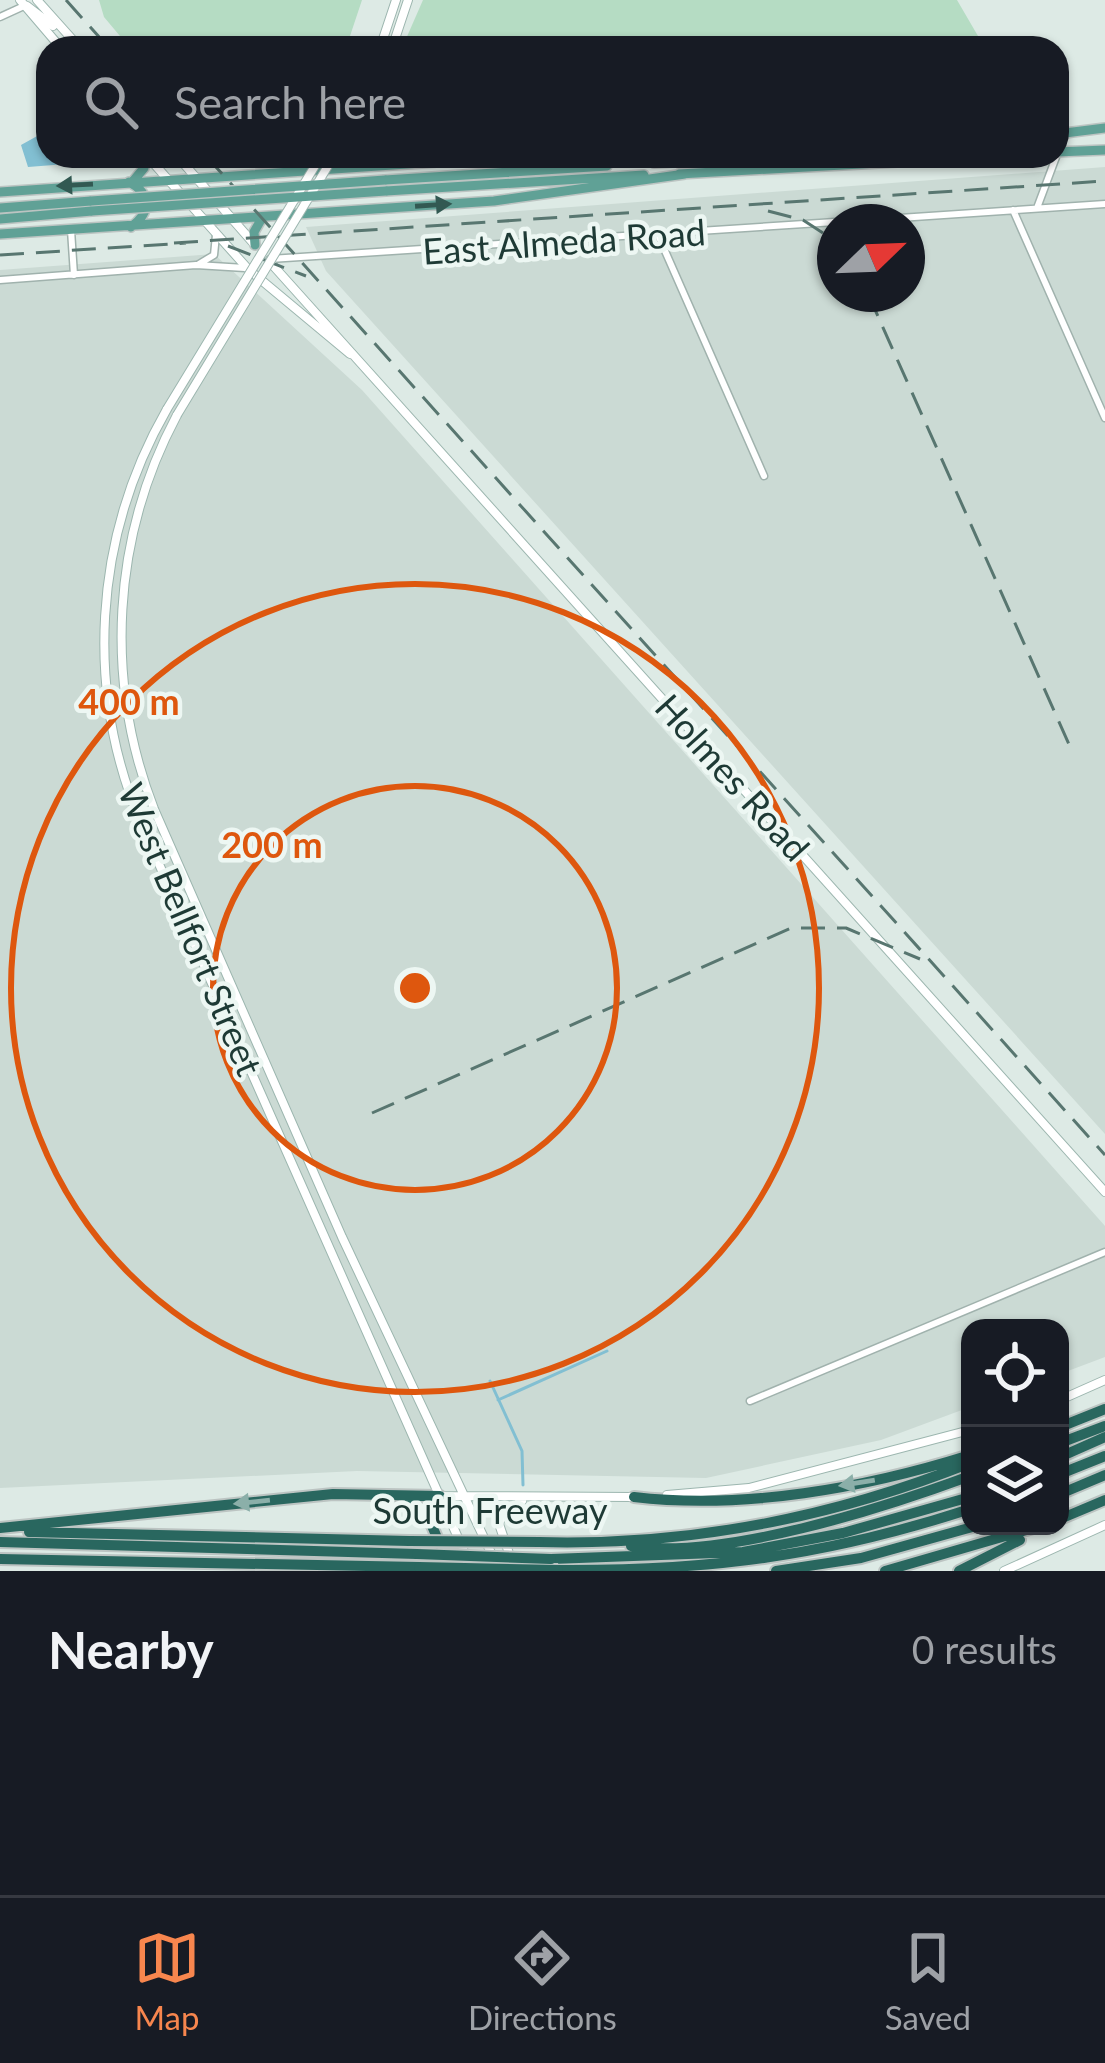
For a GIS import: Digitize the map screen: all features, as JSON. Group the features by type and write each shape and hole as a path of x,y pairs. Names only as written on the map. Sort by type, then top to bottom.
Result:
{"highway":[{"path":"1069,1423 1105,1409"},
{"path":"1069,1440 1105,1426"},
{"path":"1069,1456 1105,1441"},
{"path":"1069,1474 1105,1460"},
{"path":"634,1497 694,1504 896,1477 961,1461"},
{"name":"South Freeway","path":"0,1529 610,1542 791,1520 841,1508 961,1462"},
{"path":"1069,1490 1105,1475"},
{"path":"610,1542 647,1548 842,1520 961,1479"},
{"path":"0,1529 333,1494 440,1496"},
{"path":"399,1494 414,1500 428,1516 450,1571"},
{"path":"555,1564 743,1552 859,1529 961,1500"},
{"path":"1069,1515 1105,1500"},
{"path":"0,1559 774,1561 868,1541 961,1512"},
{"path":"776,1571 861,1558 961,1530"},
{"path":"884,1571 1012,1535"},
{"path":"959,1571 1027,1535"},
{"path":"0,1542 418,1561"}],"main road":[{"path":"32,1 69,36"},
{"path":"32,1 54,36"},
{"path":"386,36 402,1"},
{"path":"395,36 402,1"},
{"path":"1069,132 1105,128"},
{"path":"1069,152 1105,150"},
{"path":"129,182 143,168"},
{"name":"Holmes Road","path":"156,168 248,269 369,371"},
{"name":"Holmes Road","path":"187,168 1105,1193"},
{"name":"West Bellfort Street","path":"314,168 130,489 112,550 104,618 106,680 114,740 135,810 472,1570"},
{"name":"West Bellfort Street","path":"326,168 172,412 130,549 121,617 122,679 148,793 393,1346 499,1571"},
{"path":"0,192 346,168"},
{"path":"361,168 364,209"},
{"path":"0,208 91,206 586,168"},
{"path":"386,185 792,168"},
{"path":"0,234 508,200 685,174"},
{"path":"129,182 141,189 147,202 145,214 131,227"},
{"path":"0,219 91,206"},
{"path":"256,245 255,228 265,216"},
{"path":"106,680 122,679"},
{"path":"237,1039 252,1033"},
{"path":"377,1353 393,1346"},
{"path":"1069,1396 1105,1380"},
{"path":"440,1496 634,1497 749,1488 961,1432"},
{"path":"515,1571 499,1524 513,1505 536,1499"},
{"path":"1004,1571 1105,1525"}],"street":[{"path":"0,17 32,1"},
{"path":"1036,208 1052,168"},
{"name":"East Almeda Road","path":"925,216 1105,204"},
{"path":"1013,210 1105,418"},
{"name":"East Almeda Road","path":"266,258 817,223"},
{"path":"71,230 74,274"},
{"path":"196,265 214,255 216,235"},
{"path":"658,235 764,476"},
{"path":"287,279 293,258"},
{"path":"0,280 196,265 248,269"},
{"path":"750,1401 1105,1252"}],"shaded area":[{"path":"1105,167 1105,1134 326,271 306,227"},
{"path":"214,254 362,390 1105,1226 1105,1357 1069,1371 1069,1319 961,1319 961,1410 881,1440 706,1478 357,1471 0,1488 0,270"}],"green space":[{"path":"99,0 362,0 350,36 120,36 104,17"},
{"path":"423,0 957,0 978,36 407,36"}],"water":[{"path":"36,137 36,166 28,167 21,145"}],"waterway":[{"path":"498,1400 607,1351"},
{"path":"490,1381 522,1451 523,1485"}],"railway":[{"path":"66,0 98,36"},
{"path":"217,168 1105,1155"},
{"path":"174,243 1105,181"},
{"path":"768,211 803,220 817,229"},
{"path":"0,255 186,243"},
{"path":"228,246 306,276"},
{"path":"876,312 1072,751"},
{"path":"372,1113 791,928 846,928 920,959"}]}
